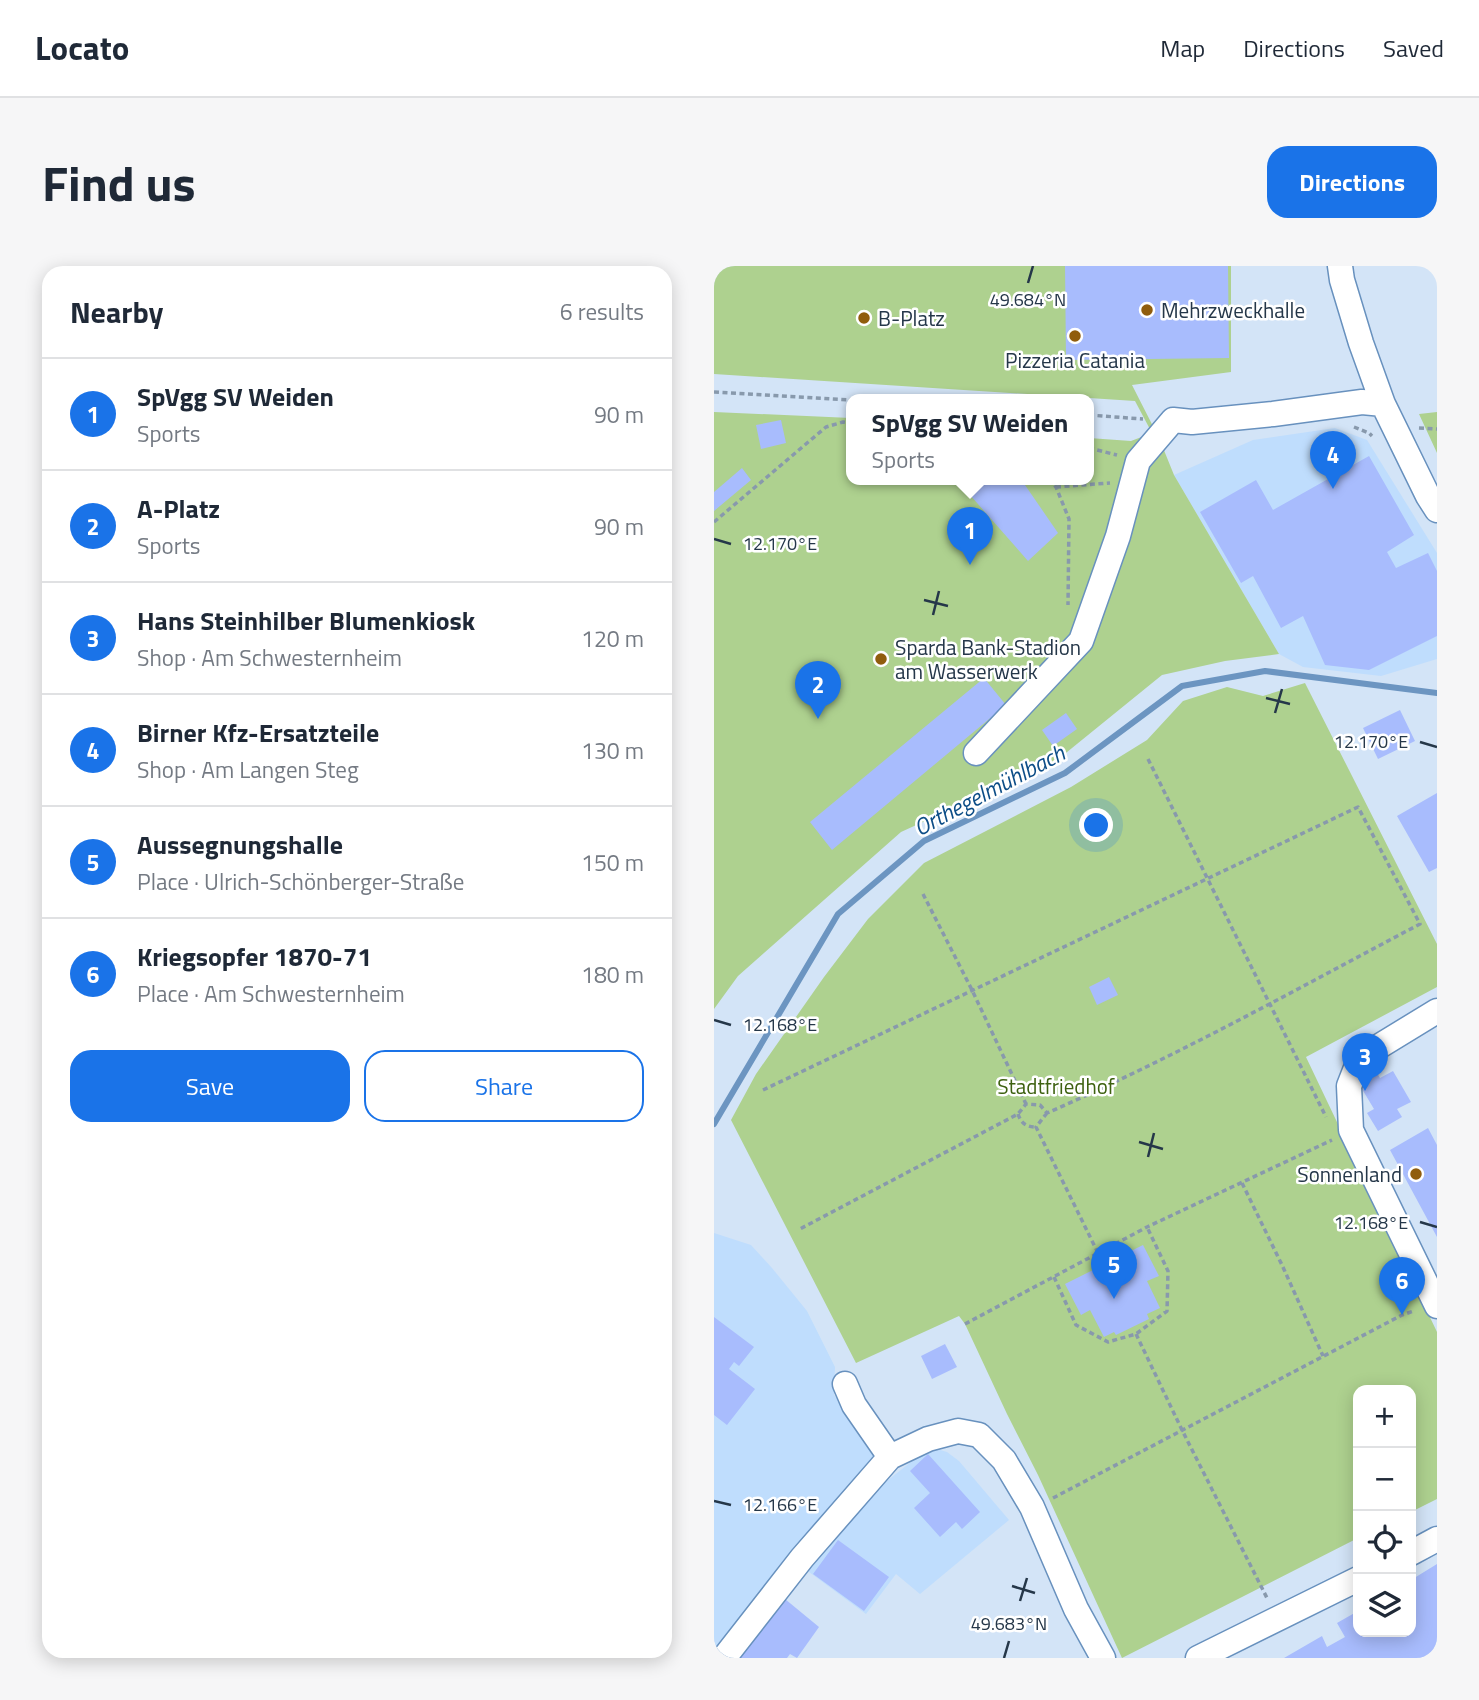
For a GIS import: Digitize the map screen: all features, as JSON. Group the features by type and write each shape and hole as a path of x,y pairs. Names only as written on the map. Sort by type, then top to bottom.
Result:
{"street":[{"path":"1340,266 1361,343 1383,404 1437,510"},
{"path":"976,753 1081,641 1118,536 1135,471 1173,421 1192,422 1273,414 1362,402 1383,404"},
{"path":"1425,1309 1351,1130 1349,1086 1360,1058 1437,1012"},
{"path":"845,1384 854,1405 890,1457"},
{"path":"724,1658 802,1558 890,1457 928,1438 958,1431 979,1434 1004,1460 1032,1507 1076,1609 1103,1658"},
{"path":"1416,1550 1437,1539"},
{"path":"1198,1658 1353,1581"}],"path":[{"path":"714,392 846,400"},
{"path":"1094,415 1173,421"},
{"path":"714,522 826,427 846,422"},
{"path":"1346,424 1369,433 1376,439"},
{"path":"1416,428 1437,429"},
{"path":"1094,450 1135,471"},
{"path":"1094,479 1135,471"},
{"path":"1066,485 1056,487 1069,519 1068,610"},
{"path":"1148,759 1330,1126"},
{"path":"763,1090 1358,807 1420,924 1189,1046 1047,1113 1036,1127"},
{"path":"923,894 1026,1104"},
{"path":"1026,1104 1040,1105 1047,1113"},
{"path":"798,1230 1018,1114 1026,1104"},
{"path":"1018,1114 1028,1127 1036,1127"},
{"path":"1036,1127 1098,1252"},
{"path":"965,1324 1147,1227 1336,1138"},
{"path":"1242,1183 1323,1356"},
{"path":"1054,1277 1076,1325 1108,1342 1136,1334 1167,1311 1168,1271 1147,1227"},
{"path":"1032,1507 1402,1315 1425,1309"},
{"path":"1136,1334 1277,1619"}],"shaded area":[{"path":"1335,428 1367,440 1437,553 1437,659 1381,676 1303,667 1279,654 1174,475 1253,440"},
{"path":"714,1233 751,1245 807,1311 835,1367 834,1395 880,1450 714,1658"},
{"path":"930,1447 947,1452 959,1461 1009,1520 920,1594 896,1574 866,1614 805,1569 878,1488"}],"green space":[{"path":"714,266 1231,266 1231,372 1132,385 1174,475 1279,654 1225,661 1162,675 1056,761 901,832 738,976 714,1009 714,412 846,418 846,485 1094,485 1094,438 1131,441 1152,433 1135,401 1094,398 1094,394 1026,394 714,374"},
{"path":"1437,412 1437,453 1419,414"},
{"name":"Stadtfriedhof","path":"1305,683 1437,944 1437,987 1306,1057 1437,1332 1437,1499 1416,1510 1416,1385 1353,1385 1353,1541 1122,1658 965,1324 959,1316 856,1363 731,1120 756,1074 824,977 868,919 924,863 1071,787 1147,740 1183,701 1227,687 1263,696"}],"building":[{"name":"Mehrzweckhalle","path":"1065,266 1228,266 1229,358 1066,360"},
{"path":"781,420 786,443 761,449 756,425"},
{"path":"1369,456 1414,535 1387,552 1396,568 1428,553 1437,571 1437,636 1369,670 1325,665 1303,616 1281,628 1253,576 1241,583 1200,512 1256,480 1273,510"},
{"path":"742,468 751,480 714,511 714,492"},
{"path":"961,485 1025,485 1058,533 1028,561"},
{"path":"984,678 1006,705 832,850 810,822"},
{"path":"1400,710 1415,741 1378,759 1363,728"},
{"path":"1066,713 1077,729 1053,746 1042,730"},
{"path":"1437,793 1437,868 1429,872 1397,816"},
{"path":"1109,977 1118,995 1097,1005 1089,987"},
{"path":"1374,1068 1380,1078 1393,1071 1411,1102 1397,1109 1402,1117 1378,1131 1367,1113 1374,1109 1359,1084 1363,1073"},
{"path":"1428,1128 1437,1145 1437,1237 1390,1150"},
{"path":"1143,1245 1159,1276 1147,1281 1160,1308 1147,1314 1149,1319 1116,1335 1114,1332 1104,1337 1090,1310 1081,1315 1065,1284"},
{"path":"714,1317 754,1347 739,1366 734,1362 729,1369 755,1389 727,1425 714,1415"},
{"path":"945,1344 957,1367 932,1379 921,1356"},
{"path":"928,1454 980,1512 962,1529 956,1522 940,1537 914,1508 930,1493 910,1471"},
{"path":"838,1540 889,1577 864,1611 813,1574"},
{"path":"1437,1564 1437,1658 1284,1658 1322,1636 1327,1647 1345,1637 1337,1623 1353,1614 1353,1637 1416,1637 1416,1577"},
{"path":"785,1599 819,1627 797,1658 790,1654 787,1658 739,1658"}],"waterway":[{"name":"Orthegelmühlbach","path":"714,1124 838,914 924,841 1065,773 1182,686 1265,671 1437,693"}],"place":[{"name":"Mehrzweckhalle","path":"1147,310"},
{"name":"B-Platz","path":"864,318"},
{"name":"Pizzeria Catania","path":"1075,336"},
{"name":"Birner Kfz-Ersatzteile","path":"1333,489"},
{"name":"SpVgg SV Weiden","path":"970,565"},
{"name":"Sparda Bank-Stadion am Wasserwerk","path":"881,659"},
{"name":"A-Platz","path":"818,719"},
{"name":"Hans Steinhilber Blumenkiosk","path":"1365,1091"},
{"name":"Sonnenland","path":"1416,1174"},
{"name":"Aussegnungshalle","path":"1114,1299"},
{"name":"Kriegsopfer 1870-71","path":"1402,1315"}]}
